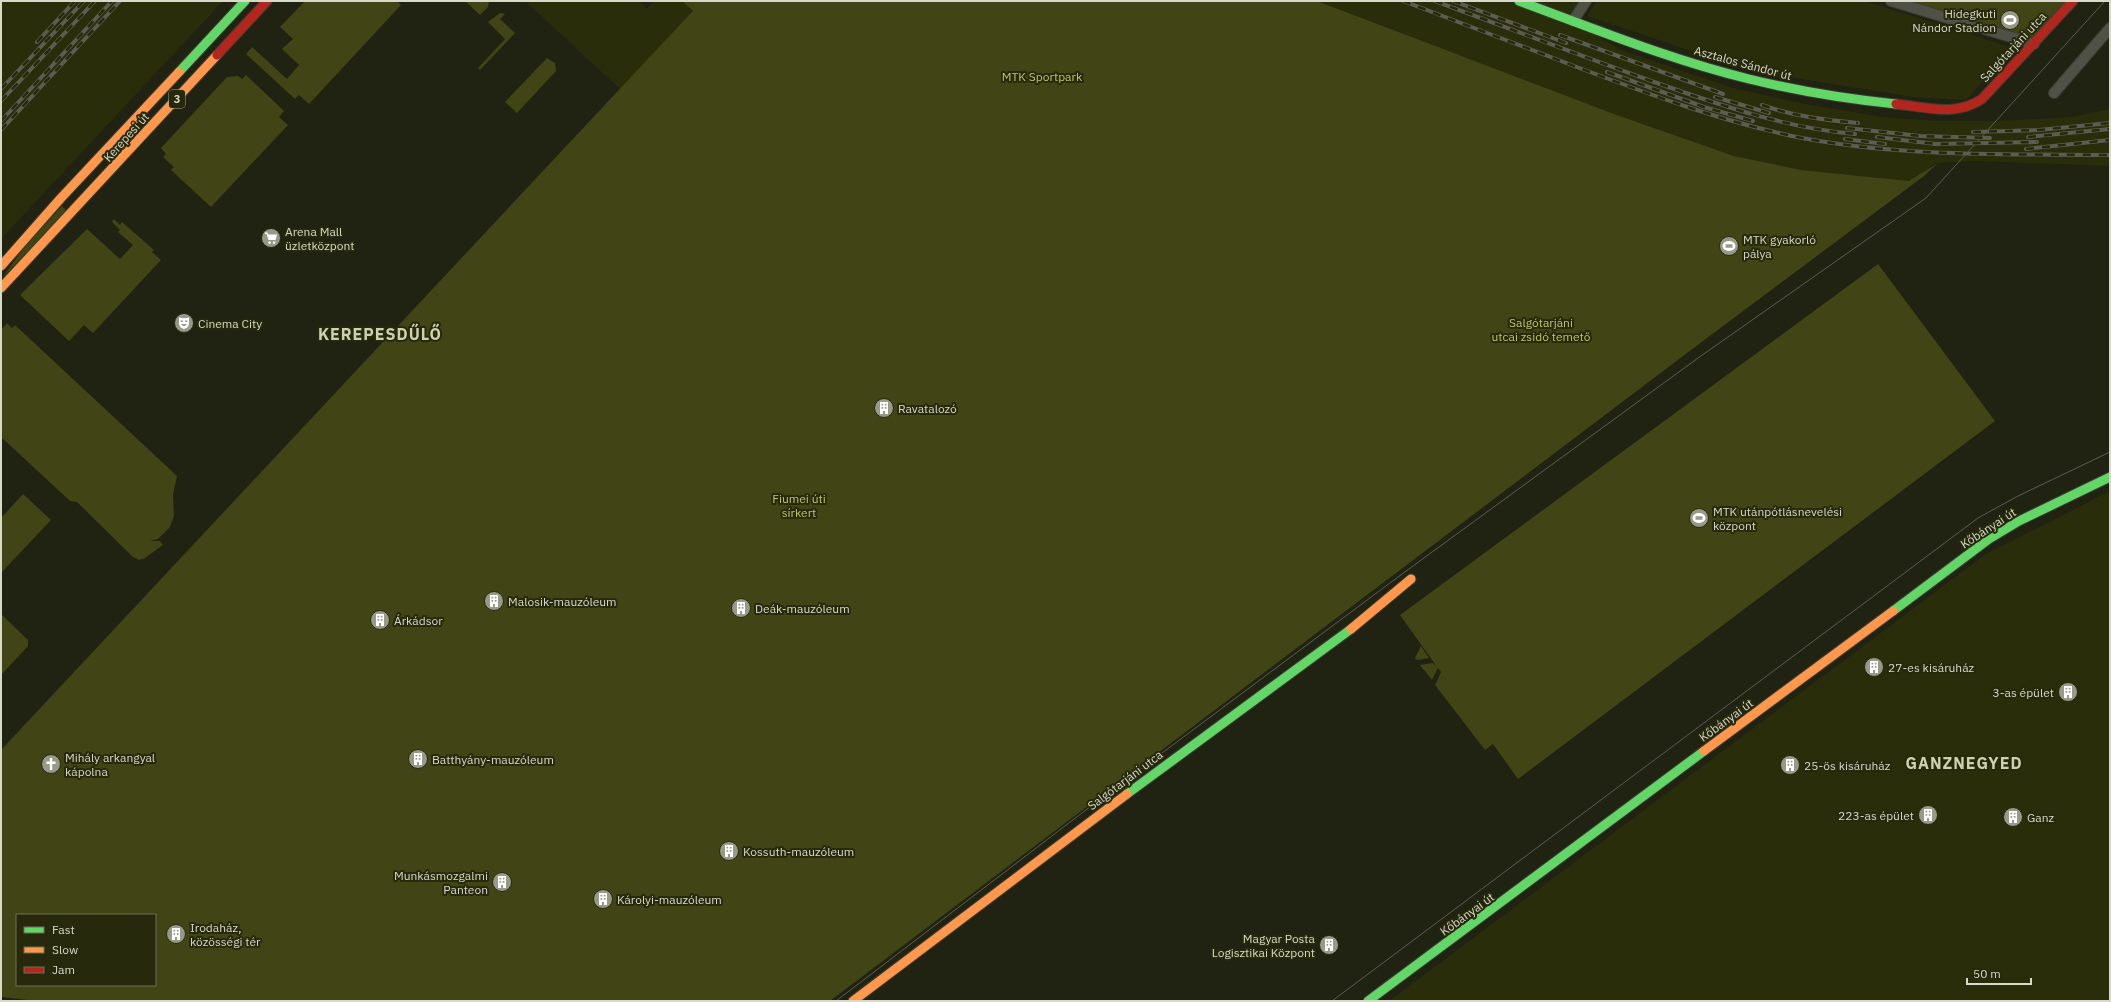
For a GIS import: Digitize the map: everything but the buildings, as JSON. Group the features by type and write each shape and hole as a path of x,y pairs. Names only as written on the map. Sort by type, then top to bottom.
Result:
{"main road":[{"name":"Kerepesi út","path":"1,266 61,198 245,1"},
{"name":"Kerepesi út","path":"1,288 267,1"},
{"name":"Asztalos Sándor út","path":"1519,1 1629,42 1748,79 1801,90 1877,102 1953,110 1969,108"},
{"name":"Salgótarjáni utca","path":"1969,108 1982,99 2073,1"},
{"name":"Kőbányai út","path":"1368,1001 1989,539 2019,521 2110,477"},
{"name":"Salgótarjáni utca","path":"854,1001 1150,777 1370,615 1411,579"}],"street":[{"path":"1573,21 1586,1"},
{"path":"1891,1 2034,44"},
{"path":"2054,93 2110,28"}],"shaded area":[{"path":"1,1 223,1 1,239"},
{"path":"525,1 639,1 647,8 654,1 682,1 693,11 620,89"},
{"path":"1317,1 1586,1 1573,21 1621,50 1733,88 1800,103 1883,117 1937,121 1995,121 2072,117 2110,109 2110,166 1976,161 1935,163 1920,176 1909,181 1801,170 1767,164 1734,156 1614,114"},
{"path":"1597,1 1865,1 2013,48 1966,100 1913,97 1751,71 1587,16"},
{"path":"2110,491 2110,1001 1389,1001 1986,554"}],"green space":[{"path":"305,1 397,1 401,5 309,104 299,95 295,99 246,54 252,47 287,79 299,65 282,49 293,39 280,27"},
{"path":"465,1 489,1 488,7 480,15"},
{"name":"Fiumei úti sírkert","path":"682,1 1317,1 1614,114 1734,156 1801,170 1909,181 1938,163 1924,176 1695,347 830,1001 37,1001 1,997 1,750 693,11"},
{"name":"Hidegkuti Nándor Stadion","path":"1909,1 2068,1 2032,39"},
{"path":"500,13 505,14 500,19 515,33 480,70 478,68 505,39 488,22"},
{"path":"547,58 555,63 556,71 517,113 505,102"},
{"path":"246,75 284,111 279,117 288,125 211,207 171,170 174,167 163,157 166,154 161,148 227,77 238,76 242,79"},
{"path":"62,206 67,211 1,279 26,245"},
{"path":"114,219 120,225 122,222 154,250 152,252 161,260 93,333 84,325 69,341 20,295 87,229 120,259 133,245 118,232 120,230 112,222"},
{"name":"MTK utánpótlásnevelési központ","path":"1878,264 1995,421 1518,779 1493,744 1485,750 1435,685 1441,672 1438,668 1432,680 1420,665 1433,663 1437,667 1400,615"},
{"path":"7,323 12,328 15,325 177,476 173,495 174,516 170,527 158,539 150,541 160,541 163,545 145,558 139,560 133,557 77,502 70,501 1,437 1,330"},
{"path":"23,494 51,520 1,573 1,518"},
{"path":"1,614 28,640 28,646 1,675"},
{"path":"1421,646 1429,658 1417,660 1415,658"}],"tram line":[{"path":"836,1001 1095,803 1402,574 1698,358 1926,198 2105,1"},
{"path":"1332,1001 1978,518 2018,496 2110,452"}],"railway":[{"path":"37,42 75,1"},
{"path":"1,89 84,1"},
{"path":"1,101 95,1"},
{"path":"1,121 112,1"},
{"path":"1,130 120,1"},
{"path":"1403,1 1663,99 1718,117 1774,132 1802,138 1879,149 1994,154 2110,155"},
{"path":"1435,1 1679,91 1728,107 1803,127 1855,134"},
{"path":"1453,1 1566,43"},
{"path":"1560,35 1723,94"},
{"path":"1607,72 1704,107 1753,121"},
{"path":"1715,97 1769,113"},
{"path":"1762,105 1809,117 1858,123"},
{"path":"1973,132 2039,130 2110,123"},
{"path":"1847,128 1920,136 1990,138"},
{"path":"2028,137 2110,129"},
{"path":"1877,137 1936,144 2037,142"},
{"path":"1845,139 1885,144"},
{"path":"2026,149 2110,140"}],"traffic: fast":[{"path":"179,72 245,1"},
{"path":"1519,1 1691,63 1749,79 1804,91 1896,104"},
{"path":"1893,611 1989,539 2019,521 2110,477"},
{"path":"1127,794 1351,629"},
{"path":"1368,1001 1704,751"}],"traffic: slow":[{"path":"1,288 217,55"},
{"path":"1,266 61,198 179,72"},
{"path":"1351,629 1411,579"},
{"path":"1704,751 1893,611"},
{"path":"853,1001 1127,794"}],"traffic: jam":[{"path":"217,55 267,1"},
{"path":"1896,104 1940,109 1961,108 1972,105 1982,99 2073,1"}],"place":[{"name":"Hidegkuti Nándor Stadion","path":"2010,20"},
{"name":"Arena Mall üzletközpont","path":"271,238"},
{"name":"MTK gyakorló pálya","path":"1729,246"},
{"name":"Cinema City","path":"184,323"},
{"name":"Ravatalozó","path":"884,408"},
{"name":"MTK utánpótlásnevelési központ","path":"1699,518"},
{"name":"Malosik-mauzóleum","path":"494,601"},
{"name":"Deák-mauzóleum","path":"741,608"},
{"name":"Árkádsor","path":"380,620"},
{"name":"27-es kisáruház","path":"1874,667"},
{"name":"3-as épület","path":"2068,692"},
{"name":"Batthyány-mauzóleum","path":"418,759"},
{"name":"Mihály arkangyal kápolna","path":"51,764"},
{"name":"25-ös kisáruház","path":"1790,765"},
{"name":"223-as épület","path":"1928,815"},
{"name":"Ganz","path":"2013,817"},
{"name":"Kossuth-mauzóleum","path":"729,851"},
{"name":"Munkásmozgalmi Panteon","path":"502,882"},
{"name":"Károlyi-mauzóleum","path":"603,899"},
{"name":"Irodaház, közösségi tér","path":"176,934"},
{"name":"Magyar Posta Logisztikai Központ","path":"1329,945"}],"district":[{"name":"KEREPESDŰLŐ","path":"380,334"},
{"name":"GANZNEGYED","path":"1964,763"}],"park label":[{"name":"MTK Sportpark","path":"1042,76"},
{"name":"Salgótarjáni utcai zsidó temető","path":"1541,329"}]}
